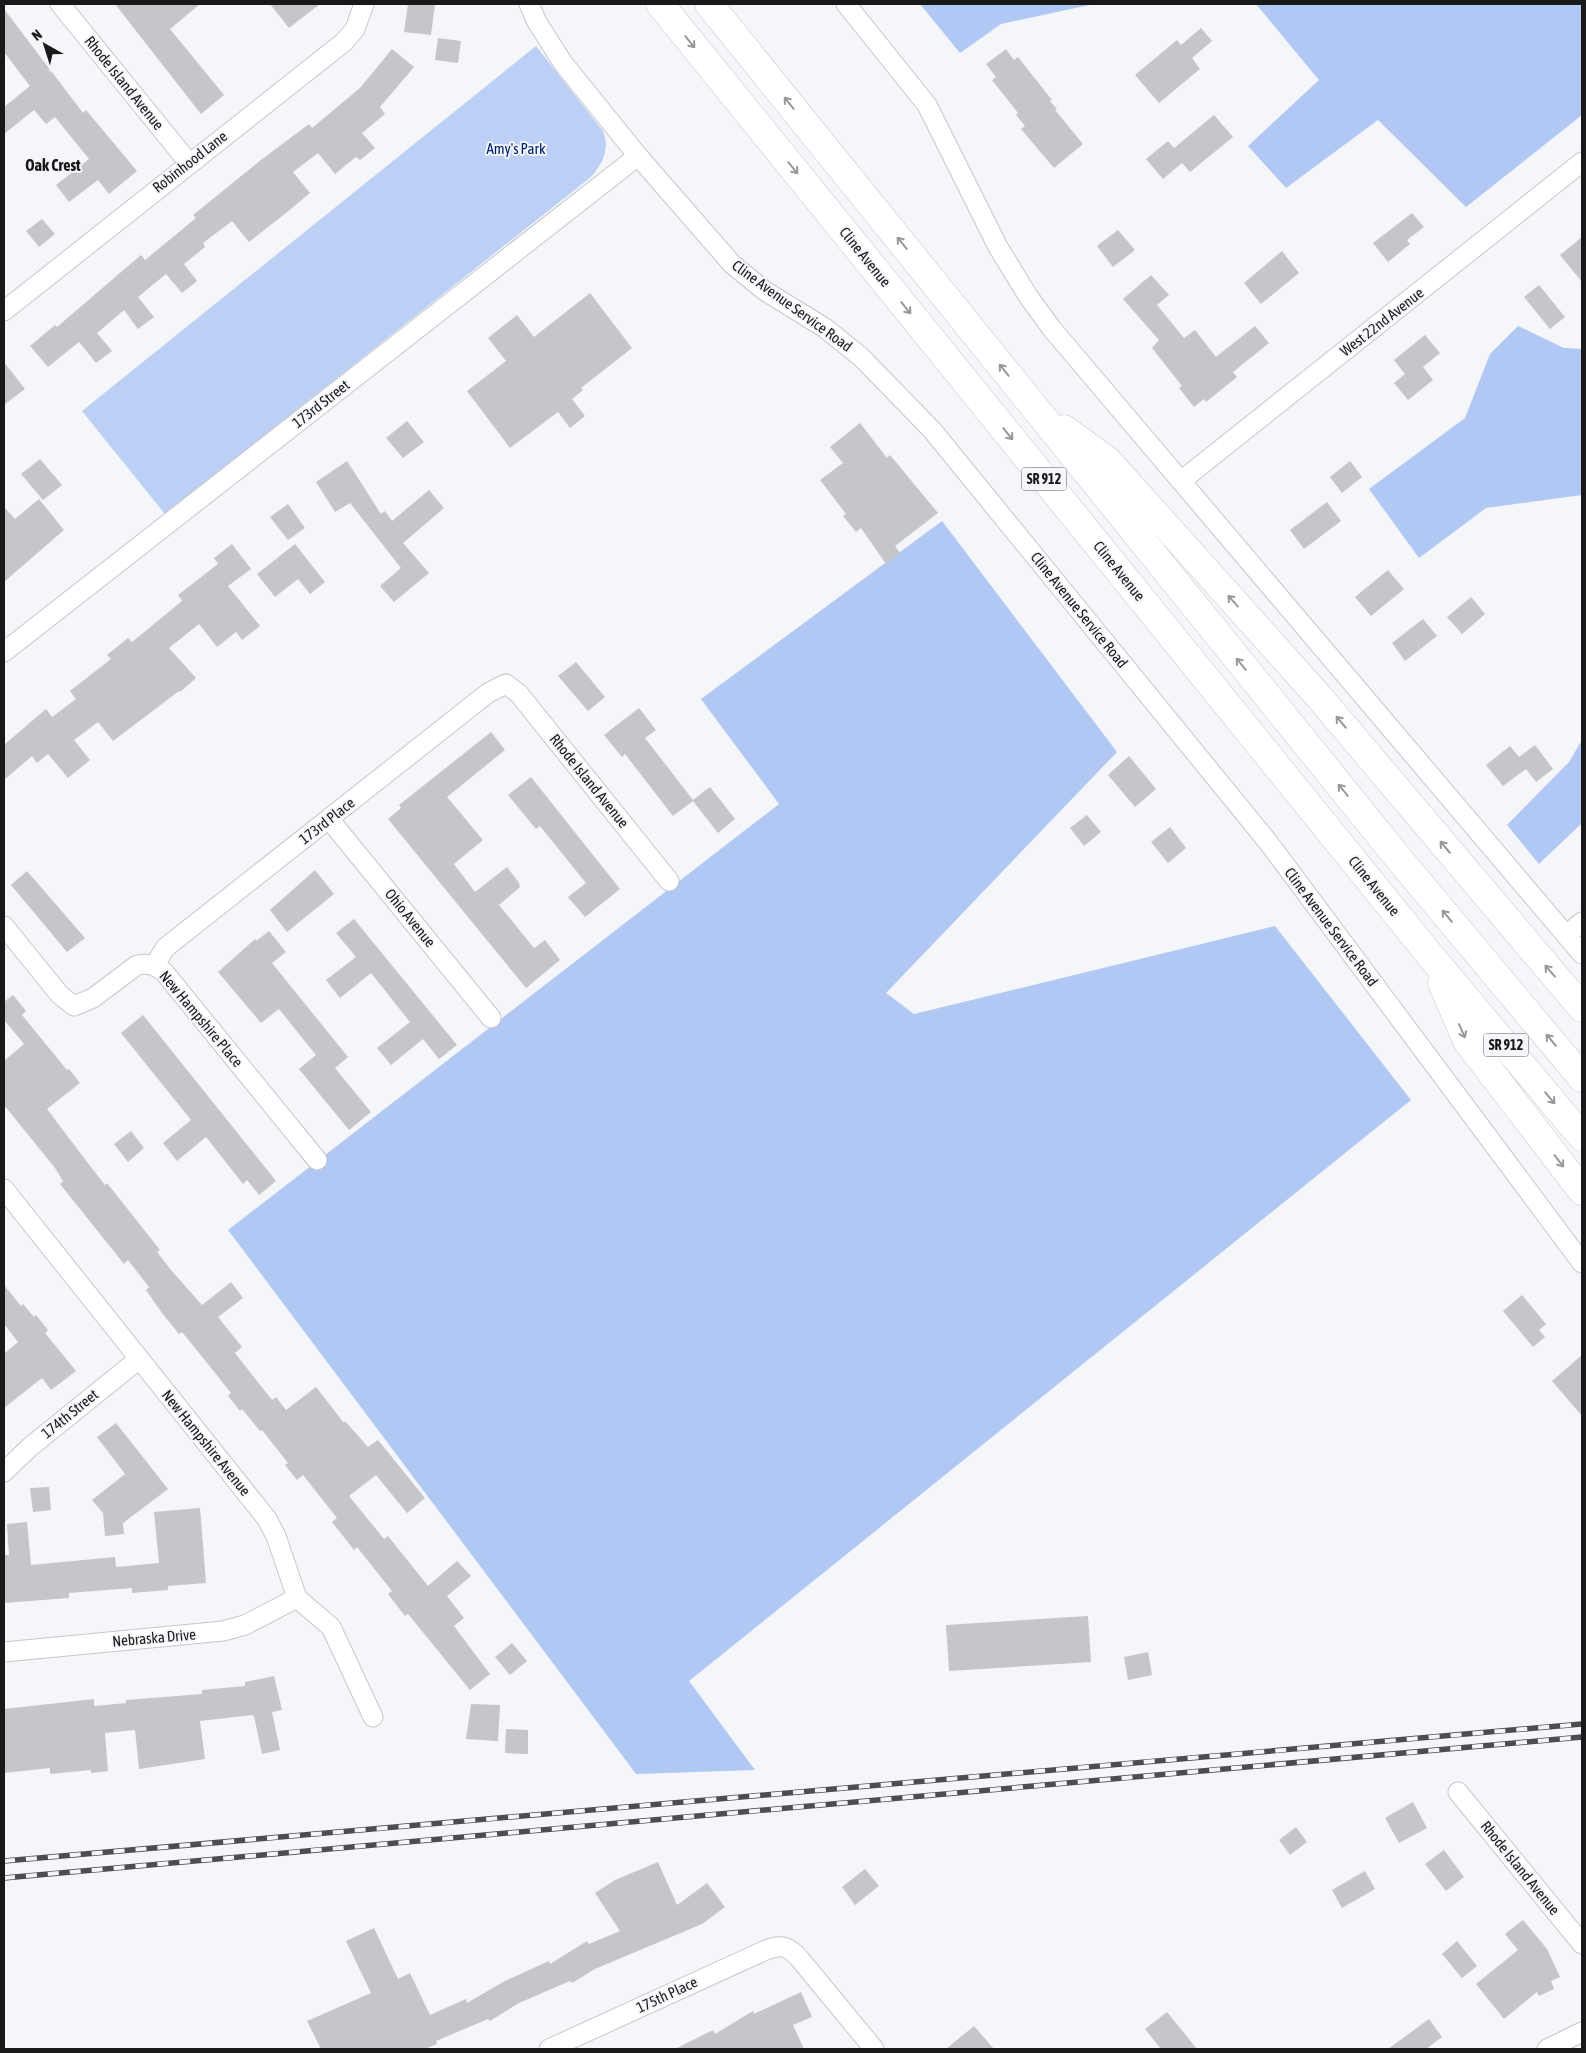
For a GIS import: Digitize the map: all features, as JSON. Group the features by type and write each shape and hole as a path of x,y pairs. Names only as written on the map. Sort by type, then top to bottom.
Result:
{"highway":[{"name":"Cline Avenue","path":"660,4 1429,954 1582,1136"},
{"name":"SR 912","path":"709,4 1395,854 1582,1078"},
{"path":"1035,408 1108,461 1320,698 1582,1008"},
{"path":"1429,954 1467,1040 1582,1191"}],"street":[{"name":"Rhode Island Avenue","path":"60,4 189,163"},
{"name":"Robinhood Lane","path":"4,311 344,42 355,29 364,4"},
{"name":"Cline Avenue Service Road","path":"529,4 537,22 563,63 638,156 732,264 765,291 825,328 847,346 892,388 932,430 1268,842 1582,1263"},
{"path":"846,4 927,105 998,247 1052,329 1582,954"},
{"name":"173rd Street","path":"4,652 638,156"},
{"name":"West 22nd Avenue","path":"1180,481 1582,162"},
{"name":"Rhode Island Avenue","path":"506,684 519,694 669,881"},
{"name":"173rd Place","path":"154,965 165,948 488,693 506,684"},
{"name":"Ohio Avenue","path":"329,819 491,1018"},
{"path":"1566,935 1582,922"},
{"name":"New Hampshire Place","path":"4,926 60,995 74,1006 93,998 137,965 146,963 154,965 171,980 316,1160"},
{"name":"New Hampshire Avenue","path":"4,1189 267,1519 276,1536 297,1598 330,1627 373,1717"},
{"name":"174th Street","path":"4,1472 30,1447 139,1359"},
{"name":"Nebraska Drive","path":"4,1652 223,1631 244,1625 297,1598"},
{"name":"Rhode Island Avenue","path":"1458,1792 1582,1944"},
{"name":"175th Place","path":"549,2049 775,1946 787,1947 799,1958 874,2049"},
{"path":"1547,2049 1582,2032"}],"green space":[{"name":"Amy's Park","path":"536,46 603,131 606,144 604,156 595,172 165,514 82,411"}],"shaded area":[{"path":"920,4 1094,4 1001,24 960,53"},
{"path":"1256,4 1582,4 1582,115 1466,207 1378,120 1286,188 1248,146 1319,80"},
{"path":"1518,326 1564,348 1582,349 1582,495 1486,508 1419,558 1369,489 1465,418 1490,354"},
{"path":"942,521 1117,752 886,993 914,1014 1275,926 1411,1100 689,1681 755,1770 636,1774 228,1230 779,804 701,699"},
{"path":"1582,740 1582,823 1539,864 1507,825 1569,762"}],"building":[{"path":"115,4 200,4 170,29 224,95 201,114"},
{"path":"270,4 320,4 289,28"},
{"path":"408,4 435,4 431,35 404,32"},
{"path":"4,9 83,113 86,110 137,171 109,194 98,180 69,202 56,185 89,159 55,117 46,124 34,110 4,134 4,107 30,86 4,52"},
{"path":"1201,28 1212,41 1192,58 1200,69 1159,103 1135,75 1177,40 1181,45"},
{"path":"438,38 461,41 458,63 435,60"},
{"path":"392,49 414,67 380,107 385,114 362,133 375,148 360,160 356,157 335,174 318,153 293,172 310,193 286,213 249,242 232,221 203,243 205,247 184,264 197,281 182,293 166,274 138,297 154,317 138,329 124,310 97,333 112,351 96,363 79,342 48,367 30,346 55,325 57,327 141,255 145,260 196,218 193,215 261,160 309,124 312,128 360,88"},
{"path":"1006,49 1014,60 1018,57 1052,100 1050,101 1057,109 1055,110 1083,144 1054,168 1021,129 1025,126 1016,115 1018,113 992,80 996,77 986,64"},
{"path":"1214,115 1233,137 1190,172 1182,163 1163,179 1146,159 1168,141 1174,148"},
{"path":"1412,213 1424,227 1407,240 1410,244 1388,262 1373,243"},
{"path":"42,219 55,234 39,247 26,231"},
{"path":"1118,230 1135,250 1113,267 1097,246"},
{"path":"1582,237 1582,282 1560,255"},
{"path":"1282,251 1299,273 1261,304 1244,283"},
{"path":"1151,275 1169,295 1157,305 1184,338 1195,330 1216,357 1255,326 1269,343 1233,372 1237,377 1206,402 1204,399 1194,407 1179,388 1182,386 1152,348 1159,340 1123,299"},
{"path":"1539,285 1565,317 1550,329 1524,297"},
{"path":"590,293 632,348 581,388 583,390 572,399 585,416 570,428 558,412 510,448 467,391 506,361 488,338 517,315 534,337"},
{"path":"1425,335 1440,353 1423,367 1433,380 1408,400 1394,383 1405,374 1394,360"},
{"path":"4,362 25,389 4,405"},
{"path":"407,421 424,442 403,458 386,438"},
{"path":"860,423 887,458 890,455 938,513 895,546 900,553 886,564 861,528 856,532 843,516 846,514 820,480 843,463 830,447"},
{"path":"40,459 62,485 43,500 21,474"},
{"path":"347,461 381,514 385,511 392,521 429,490 444,508 403,543 429,573 394,602 380,586 401,568 350,503 335,512 316,482"},
{"path":"1350,461 1362,477 1342,493 1330,477"},
{"path":"39,499 64,530 4,582 4,507 15,519"},
{"path":"1327,502 1341,521 1304,549 1290,530"},
{"path":"288,504 305,528 288,540 270,517"},
{"path":"232,544 251,569 228,586 260,626 242,640 236,632 217,647 199,624 169,648 196,678 180,692 113,741 98,722 74,740 90,760 68,778 48,754 37,763 32,756 4,780 4,745 46,709 52,717 76,699 70,691 111,659 107,655 128,638 132,642 182,601 178,595 218,564 214,558"},
{"path":"295,544 325,582 310,594 298,579 275,597 257,574"},
{"path":"1388,570 1404,589 1371,616 1355,597"},
{"path":"1471,597 1485,614 1462,634 1447,617"},
{"path":"1423,619 1437,636 1405,661 1392,643"},
{"path":"576,662 605,697 588,711 558,676"},
{"path":"639,708 656,730 645,738 693,800 710,787 735,819 718,833 693,801 673,816 625,754 622,757 604,735"},
{"path":"491,732 505,750 447,797 483,840 454,864 475,892 507,867 519,883 520,887 499,905 534,948 545,940 560,960 526,988 388,819 401,808 399,805"},
{"path":"1535,745 1553,769 1536,782 1526,769 1503,786 1486,765 1510,746 1519,757"},
{"path":"1129,756 1156,789 1135,807 1108,775"},
{"path":"531,777 620,889 585,917 568,897 586,883 540,826 536,829 508,795"},
{"path":"1087,815 1101,832 1084,846 1070,828"},
{"path":"1170,827 1186,848 1168,863 1151,842"},
{"path":"315,870 334,894 287,932 270,910"},
{"path":"27,871 85,938 67,952 11,885"},
{"path":"354,919 457,1045 439,1059 423,1039 391,1065 377,1048 410,1022 371,973 340,998 326,980 356,957 336,933"},
{"path":"269,931 286,952 272,963 348,1057 335,1068 371,1112 349,1130 299,1069 316,1055 279,1009 261,1023 218,972 255,939 256,941"},
{"path":"13,995 26,1011 22,1015 80,1083 47,1109 105,1185 107,1183 160,1250 157,1252 171,1270 202,1305 231,1282 243,1298 218,1317 242,1347 235,1353 272,1400 276,1397 286,1410 316,1387 344,1423 345,1421 368,1447 378,1440 425,1498 407,1513 376,1475 349,1496 384,1539 388,1536 428,1586 457,1561 471,1576 447,1596 464,1618 454,1626 490,1674 470,1690 408,1614 405,1616 388,1594 392,1591 357,1547 354,1550 332,1522 337,1518 303,1475 297,1480 285,1465 288,1463 262,1430 260,1431 242,1409 240,1411 228,1396 231,1393 182,1332 179,1334 162,1313 146,1290 149,1287 128,1260 124,1264 60,1184 63,1181 55,1168 4,1105 4,1061 24,1044 4,1020 4,1002"},
{"path":"143,1015 276,1181 259,1195 247,1180 243,1184 206,1137 177,1161 163,1143 191,1120 121,1033"},
{"path":"131,1131 144,1148 128,1162 114,1144"},
{"path":"4,1285 21,1306 23,1304 34,1317 36,1315 48,1330 45,1333 76,1371 51,1390 42,1378 4,1408 4,1354 18,1342 4,1324"},
{"path":"1522,1295 1546,1324 1539,1330 1545,1337 1533,1347 1503,1311"},
{"path":"1582,1355 1582,1416 1552,1381"},
{"path":"116,1423 168,1489 123,1523 124,1534 105,1536 103,1513 92,1500 125,1474 97,1437"},
{"path":"49,1487 51,1510 33,1512 30,1488"},
{"path":"200,1508 206,1583 168,1586 168,1590 132,1593 132,1588 69,1593 69,1598 4,1603 4,1555 9,1555 7,1524 27,1522 31,1565 115,1557 116,1567 159,1563 154,1512"},
{"path":"1088,1616 1091,1662 949,1671 946,1625"},
{"path":"512,1643 527,1661 510,1675 495,1657"},
{"path":"1148,1652 1152,1675 1128,1680 1124,1657"},
{"path":"274,1676 282,1710 272,1712 280,1750 262,1754 254,1716 252,1715 200,1721 205,1759 139,1769 135,1730 105,1733 108,1771 91,1773 91,1770 50,1774 50,1768 4,1773 4,1709 94,1699 94,1706 126,1703 126,1700 202,1694 202,1690 245,1686 245,1682"},
{"path":"471,1704 500,1705 498,1741 466,1739"},
{"path":"506,1729 528,1730 528,1754 505,1753"},
{"path":"1413,1802 1427,1828 1399,1843 1385,1818"},
{"path":"1296,1827 1307,1842 1290,1855 1279,1840"},
{"path":"1444,1850 1464,1877 1446,1891 1425,1864"},
{"path":"658,1862 677,1905 707,1883 725,1907 702,1924 595,1969 572,1983 570,1981 519,2003 490,2021 488,2019 436,2041 437,2044 425,2049 321,2049 307,2021 371,1993 346,1941 374,1928 398,1979 410,1973 430,2015 466,1999 467,2003 503,1982 549,1961 550,1964 587,1941 589,1944 620,1931 595,1893 615,1880"},
{"path":"865,1869 879,1886 855,1905 842,1887"},
{"path":"1365,1871 1375,1889 1342,1908 1332,1890"},
{"path":"1523,1920 1547,1949 1560,1977 1551,1981 1554,1989 1539,1996 1537,1992 1504,2019 1476,1984 1518,1950 1505,1934"},
{"path":"1457,1941 1477,1966 1462,1978 1442,1954"},
{"path":"801,1992 812,2017 793,2025 804,2049 675,2049 713,2030 715,2034 753,2011 754,2014"},
{"path":"1167,2012 1197,2049 1161,2049 1145,2029"},
{"path":"1429,2019 1442,2037 1426,2049 1388,2049"},
{"path":"974,2026 994,2049 946,2049"}],"railway":[{"path":"4,1861 1582,1724"},
{"path":"4,1878 1582,1737"}],"district":[{"name":"Oak Crest","path":"53,165"}]}
